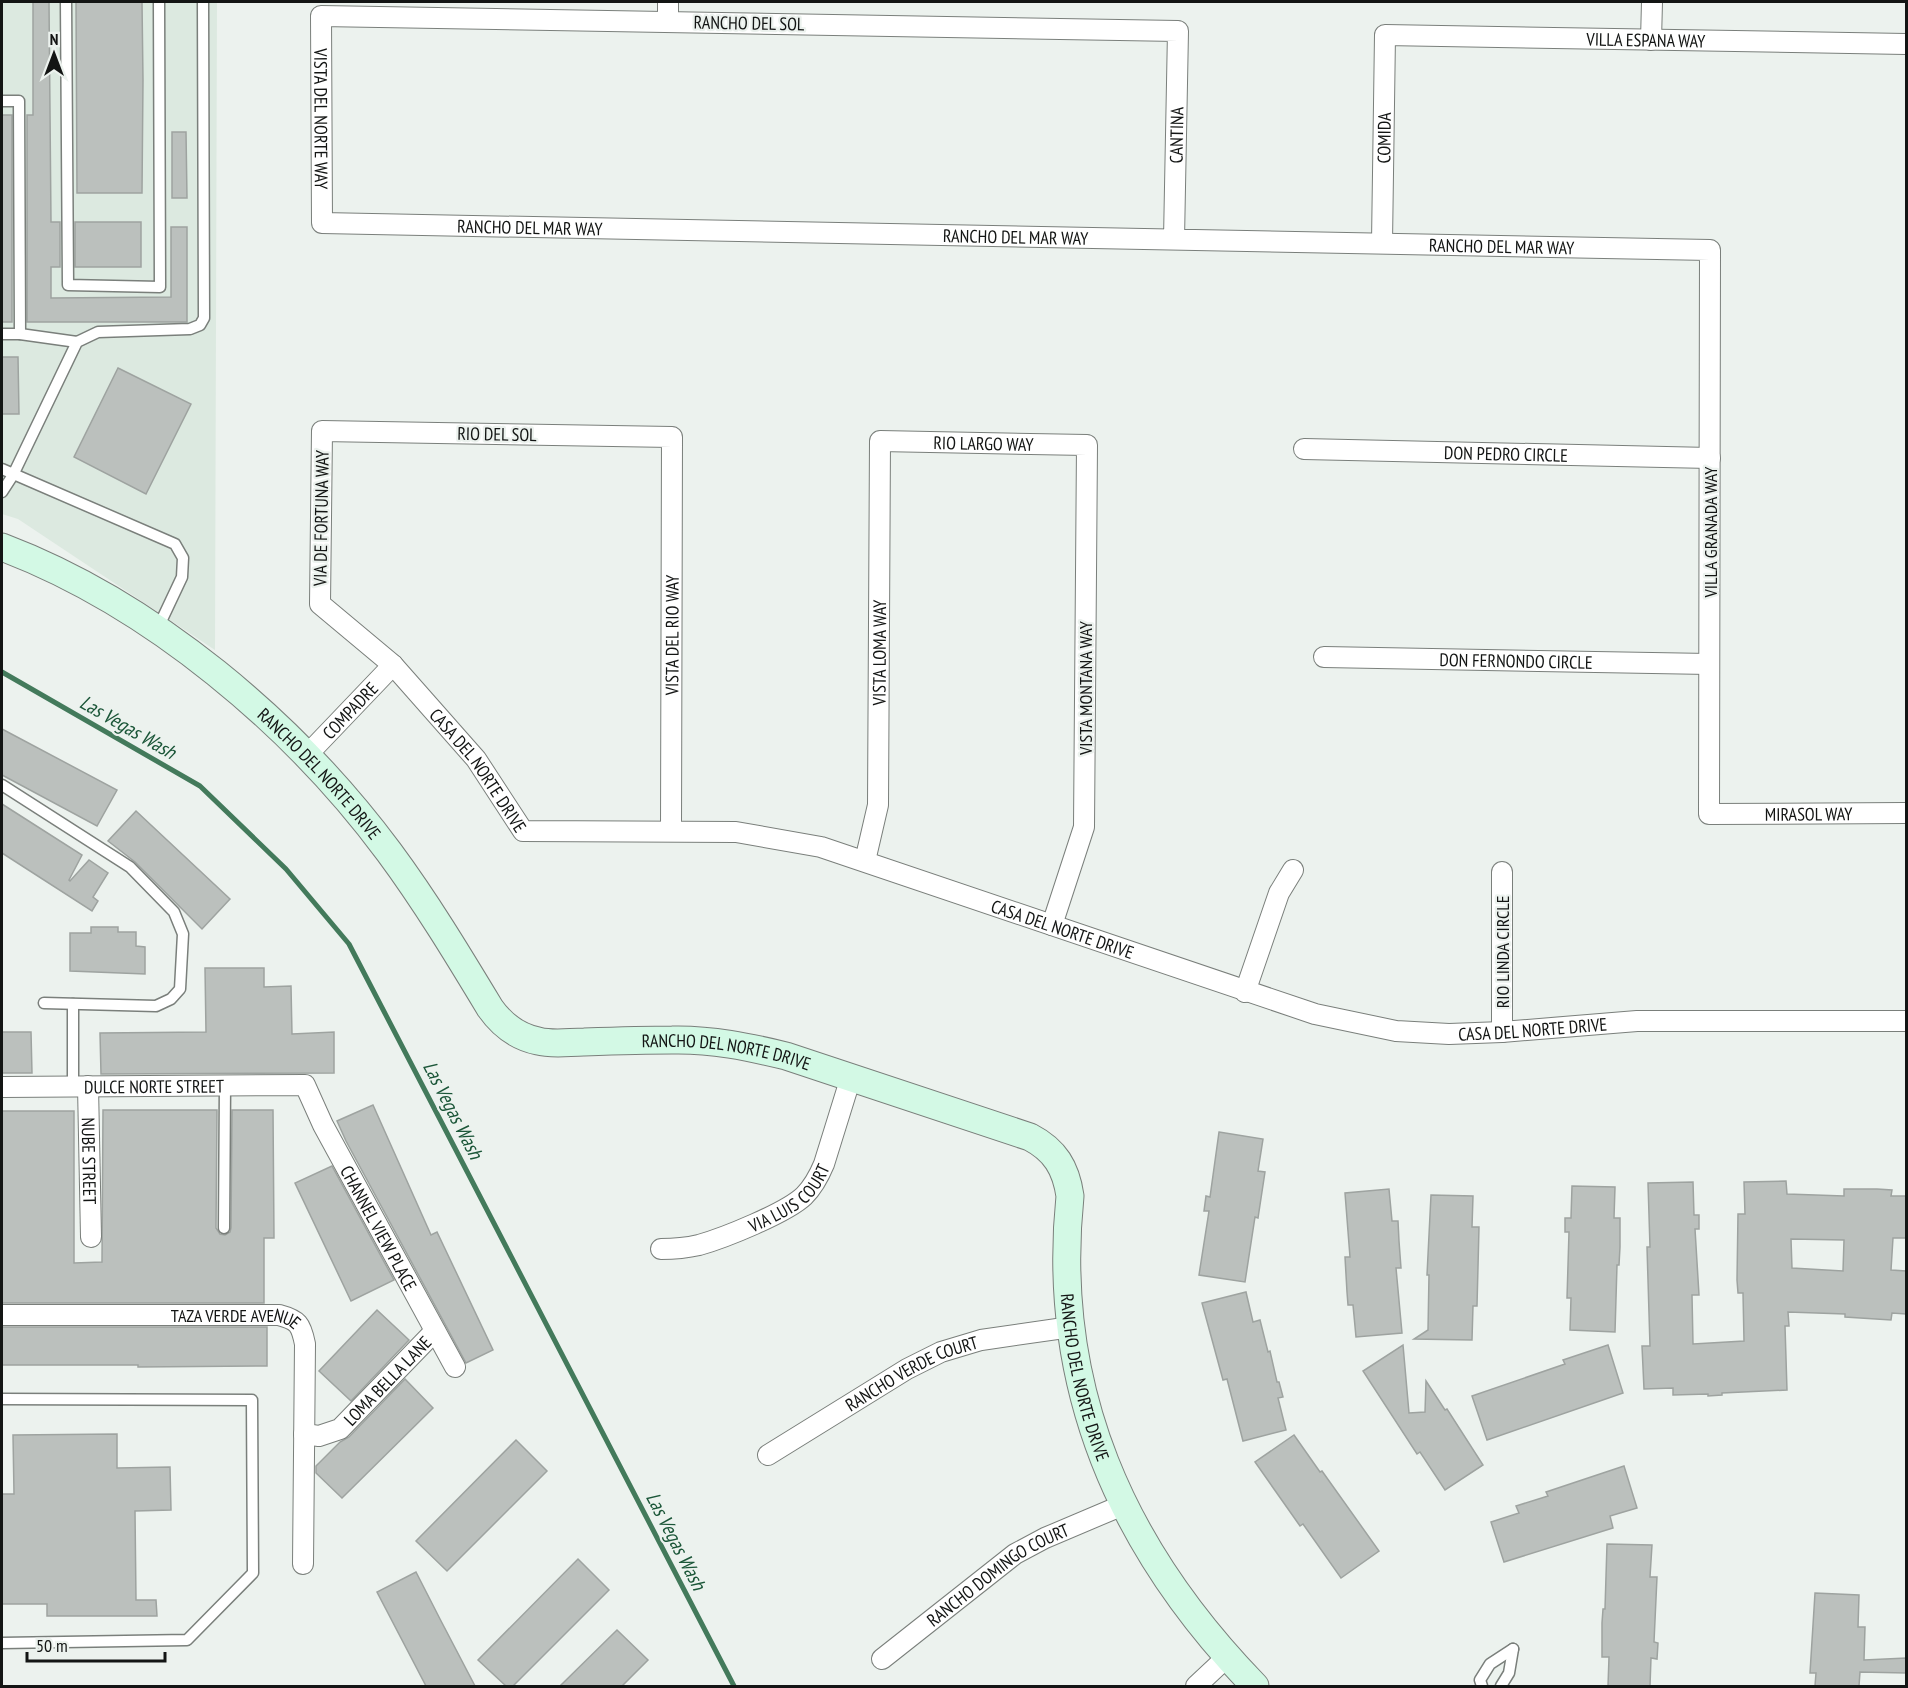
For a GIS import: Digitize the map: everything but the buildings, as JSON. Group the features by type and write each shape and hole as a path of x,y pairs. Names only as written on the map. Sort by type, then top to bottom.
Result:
{"street":[{"path":"668,2 668,22"},
{"path":"1651,40 1652,2"},
{"name":"RANCHO DEL SOL","path":"321,16 1178,31"},
{"name":"VISTA DEL NORTE WAY","path":"321,16 322,223"},
{"name":"CANTINA","path":"1174,239 1178,31"},
{"name":"VILLA ESPANA WAY","path":"1385,35 1906,44"},
{"name":"COMIDA","path":"1382,243 1385,35"},
{"name":"RANCHO DEL MAR WAY","path":"322,223 1710,250"},
{"name":"VILLA GRANADA WAY","path":"1709,814 1710,250"},
{"name":"RIO DEL SOL","path":"322,431 672,437"},
{"name":"VIA DE FORTUNA WAY","path":"320,604 322,431"},
{"name":"VISTA DEL RIO WAY","path":"671,831 672,437"},
{"name":"RIO LARGO WAY","path":"880,441 1087,445"},
{"name":"VISTA LOMA WAY","path":"865,861 878,805 880,441"},
{"name":"VISTA MONTANA WAY","path":"1052,925 1084,826 1087,445"},
{"name":"DON PEDRO CIRCLE","path":"1304,449 1710,458"},
{"name":"RANCHO DEL NORTE DRIVE","path":"2,547 89,589 157,631 218,675 258,708 359,814 417,892 496,1017 513,1031 539,1042 676,1040 732,1044 786,1056 1030,1137 1051,1151 1064,1171 1070,1196 1066,1278 1080,1382 1089,1417 1113,1484 1155,1560 1179,1597 1227,1657 1255,1686"},
{"name":"CASA DEL NORTE DRIVE","path":"320,604 393,665 476,759 523,831 736,832 820,847 1245,992 1315,1014 1396,1030 1449,1034 1502,1032 1636,1020 1906,1020"},
{"name":"DON FERNONDO CIRCLE","path":"1323,657 1709,664"},
{"name":"COMPADRE","path":"306,756 393,665"},
{"name":"MIRASOL WAY","path":"1709,814 1906,813"},
{"path":"1245,992 1279,893 1293,870"},
{"name":"RIO LINDA CIRCLE","path":"1502,872 1502,1032"},
{"name":"VIA LUIS COURT","path":"662,1249 696,1246 712,1241 781,1211 803,1196 819,1176 824,1164 851,1077"},
{"name":"DULCE NORTE STREET","path":"2,1087 304,1085"},
{"name":"CHANNEL VIEW PLACE","path":"304,1085 323,1125 455,1367"},
{"name":"NUBE STREET","path":"80,1086 91,1237"},
{"name":"TAZA VERDE AVENUE","path":"2,1315 279,1316 293,1319 302,1329 304,1344 303,1564"},
{"name":"RANCHO VERDE COURT","path":"768,1455 907,1369 941,1352 981,1340 1071,1327"},
{"name":"LOMA BELLA LANE","path":"304,1434 319,1436 340,1430 435,1331"},
{"name":"RANCHO DOMINGO COURT","path":"882,1659 1016,1554 1037,1542 1124,1504"},
{"path":"1196,1686 1227,1657"}],"lane":[{"path":"66,2 68,285 160,287 159,2"},
{"path":"2,334 20,334 76,342 98,332 190,329 200,326 204,318 203,2"},
{"path":"2,101 20,101 20,334"},
{"path":"2,492 13,475 76,342"},
{"path":"2,469 175,544 183,558 182,577 157,631"},
{"path":"2,785 130,867 174,912 183,934 180,989 171,999 156,1006 44,1003"},
{"path":"73,1004 80,1086"},
{"path":"224,1228 225,1085"},
{"path":"2,1399 252,1400 253,1573 187,1640 2,1643"},
{"path":"1482,1686 1480,1680 1490,1664 1513,1649 1509,1673 1501,1686"}],"shaded area":[{"path":"2,2 217,2 215,650 18,519 2,514"}],"waterway":[{"name":"Las Vegas Wash","path":"2,672 200,786 286,869 349,944 734,1686"}]}
